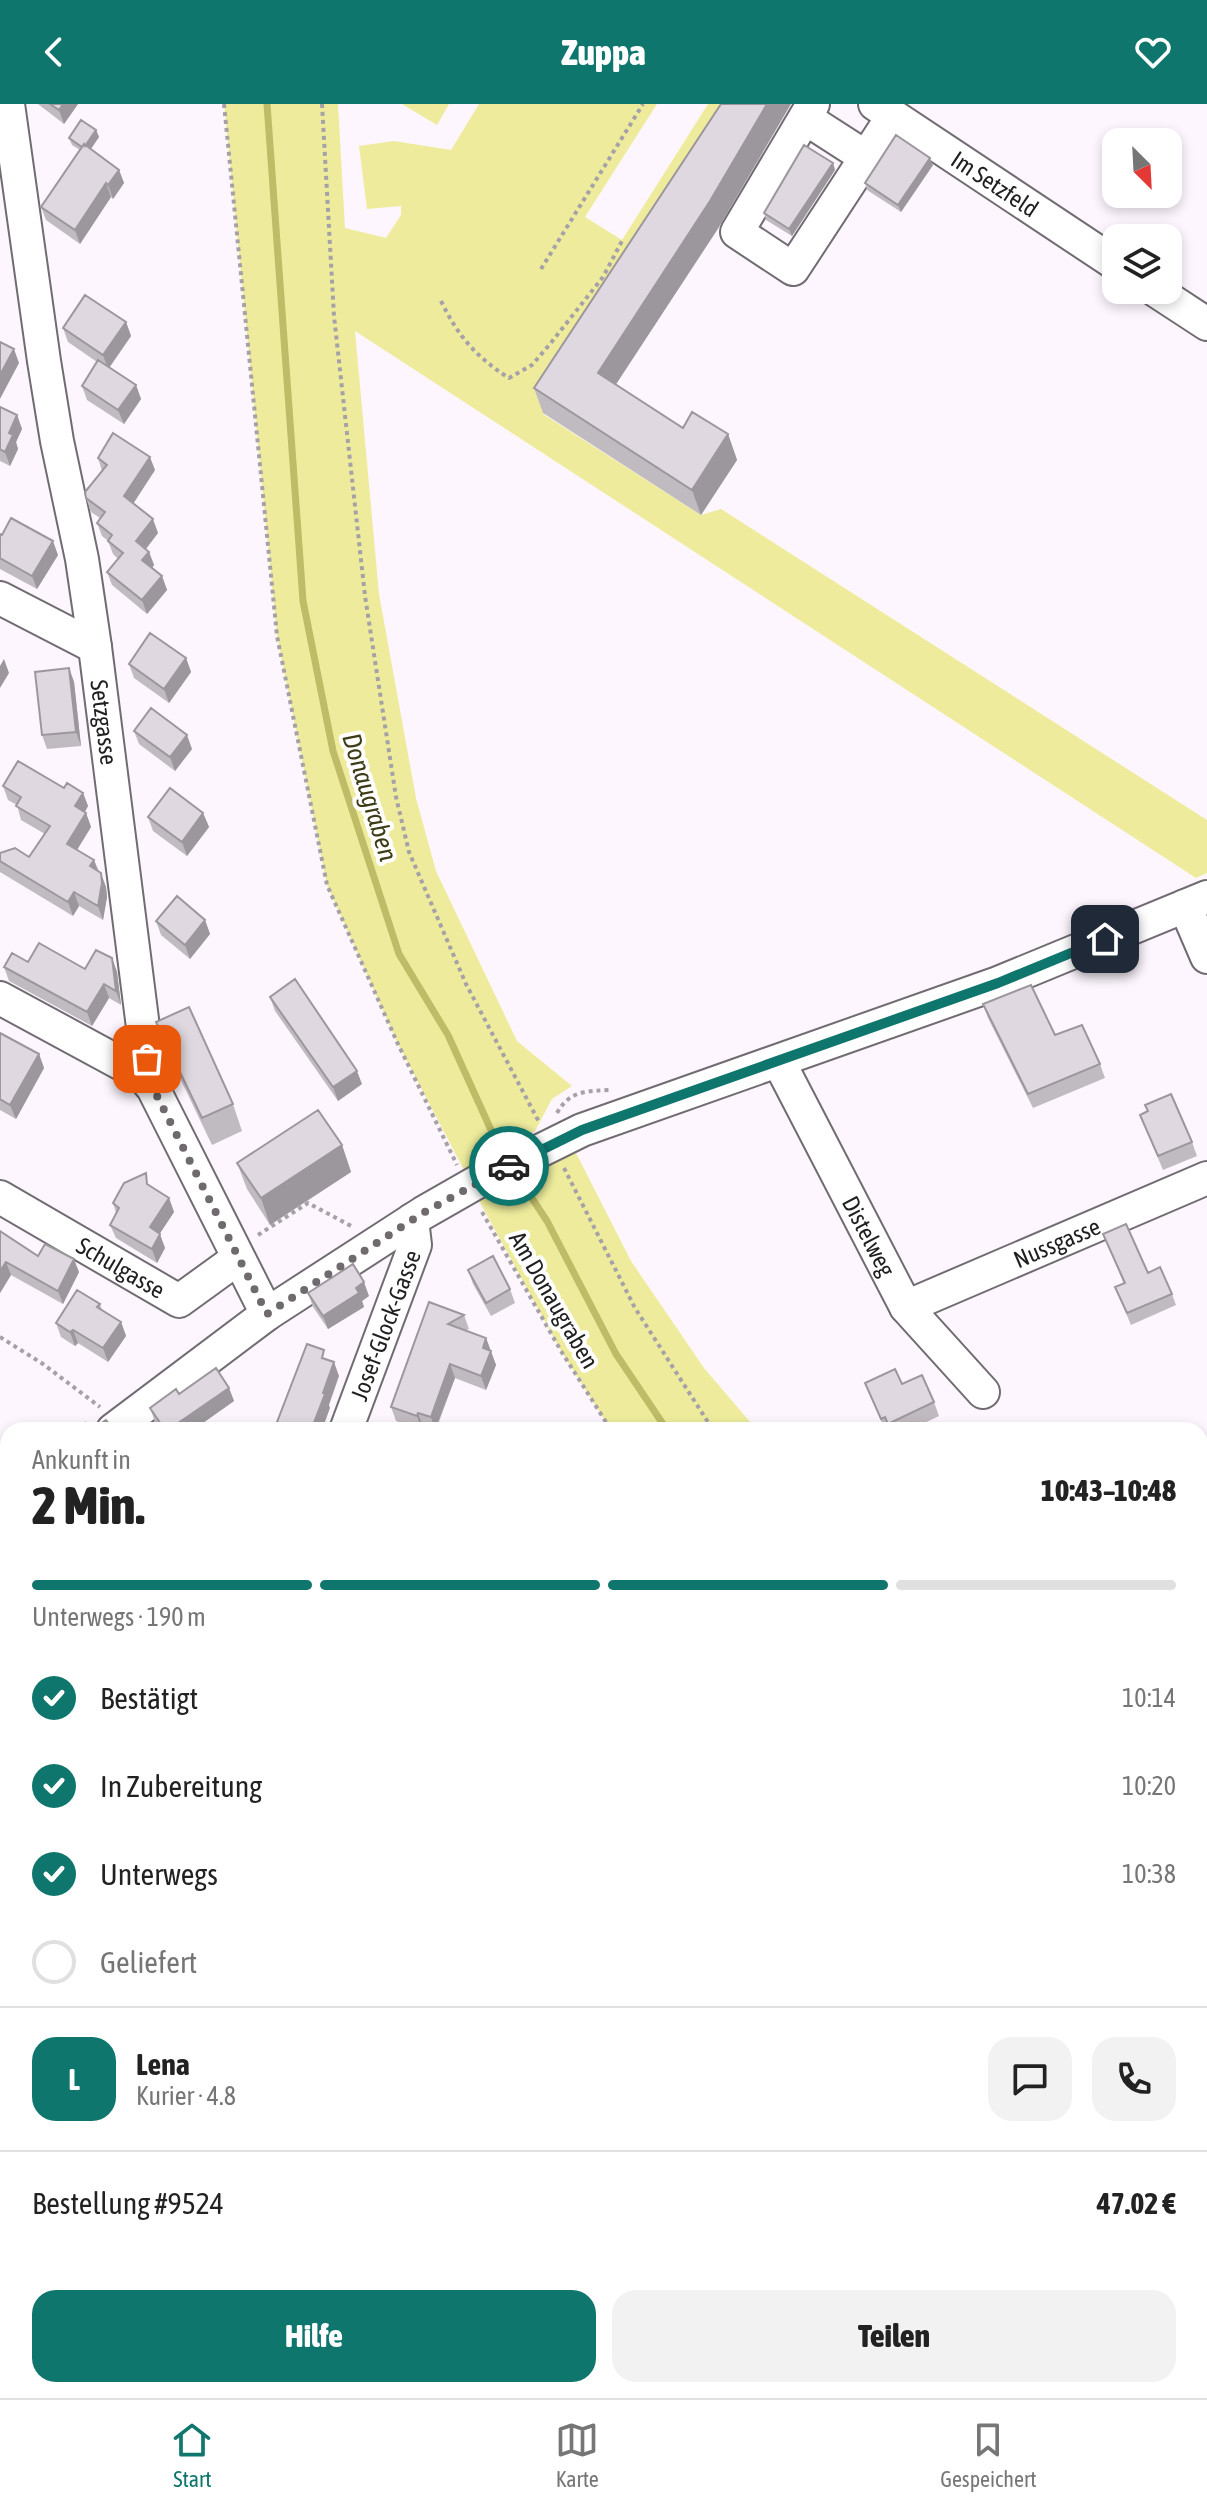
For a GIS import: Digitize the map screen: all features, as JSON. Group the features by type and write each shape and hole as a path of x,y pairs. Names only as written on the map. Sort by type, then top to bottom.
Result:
{"street":[{"name":"Setzgasse","path":"8,104 8,159 82,559 95,647 147,1059 142,1075"},
{"path":"809,111 737,232 771,238 793,269 864,156 884,110"},
{"name":"Im Setzfeld","path":"884,110 1102,255"},
{"path":"809,111 827,149 864,156"},
{"path":"1176,304 1207,324"},
{"path":"0,598 95,647"},
{"path":"108,1420 470,1181 547,1142 998,983 1196,902 1207,957"},
{"path":"0,998 142,1075 153,1088 247,1247 267,1314"},
{"name":"Distelweg","path":"779,1062 906,1307 983,1392"},
{"name":"Nussgasse","path":"906,1307 1207,1178"},
{"name":"Schulgasse","path":"0,1197 179,1301 247,1247"},
{"name":"Josef-Glock-Gasse","path":"349,1422 415,1245 412,1220"}],"path":[{"name":"Am Donaugraben","path":"224,104 277,636 327,885 397,1042 561,1351 606,1422"},
{"path":"322,104 337,347 365,596 396,797 409,852 466,984 547,1142 635,1308 708,1422"},
{"path":"541,269 643,104"},
{"path":"441,301 455,330 476,354 509,378 532,365 550,344 603,277 622,241"},
{"path":"247,1247 308,1203 350,1224 360,1235"},
{"path":"0,1337 43,1364 108,1420"}],"shaded area":[{"path":"224,104 338,104 345,228 386,238 401,215 401,206 367,209 359,146 394,141 451,150 479,104 657,104 585,217 622,240 708,104 746,104 543,414 701,515 721,509 1207,820 1207,873 1196,878 355,331 379,594 416,798 436,871 517,1041 572,1086 552,1099 535,1131 464,1170 397,1042 327,885 277,636"},
{"path":"402,104 449,104 437,125"},
{"path":"574,1149 631,1261 704,1368 750,1422 606,1422 561,1351 477,1197"}],"building":[{"path":"721,104 767,104 710,201 598,373 683,428 692,412 728,434 692,490 534,388"},
{"path":"81,120 96,130 82,147 69,138"},
{"path":"896,135 930,158 898,205 865,183"},
{"path":"84,144 119,170 108,185 106,183 75,230 41,207"},
{"path":"804,145 833,163 789,229 764,213"},
{"path":"85,295 126,322 103,355 63,328"},
{"path":"0,342 14,349 0,375"},
{"path":"98,360 136,385 118,410 82,386"},
{"path":"0,407 17,415 5,452 0,449"},
{"path":"113,433 150,457 124,496 153,519 136,541 149,552 142,560 162,576 142,600 107,572 123,553 108,541 112,535 97,523 105,512 86,498 85,492 107,465 98,458"},
{"path":"11,518 53,541 32,576 0,558 0,534"},
{"path":"150,633 186,658 164,689 129,664"},
{"path":"69,668 76,732 42,735 35,672"},
{"path":"151,708 187,735 170,757 134,731"},
{"path":"18,761 64,788 67,783 83,793 75,806 86,813 67,844 94,860 90,866 101,873 98,906 74,892 68,902 0,861 0,853 15,848 29,857 50,826 16,806 21,797 3,786"},
{"path":"170,788 203,813 182,842 148,817"},
{"path":"177,896 205,920 185,945 156,921"},
{"path":"39,943 85,969 96,950 112,958 116,991 104,984 87,1012 4,967 12,953 28,962"},
{"path":"295,979 357,1071 333,1087 270,997"},
{"path":"1031,985 1055,1035 1082,1025 1100,1064 1028,1094 983,1004"},
{"path":"189,1007 233,1104 202,1118 156,1022"},
{"path":"0,1033 39,1054 10,1105 0,1099"},
{"path":"1171,1094 1192,1142 1158,1156 1140,1115 1148,1111 1145,1105"},
{"path":"318,1110 342,1145 261,1198 237,1163"},
{"path":"146,1173 147,1184 169,1198 150,1227 160,1234 152,1249 110,1225 119,1208 113,1203 124,1183"},
{"path":"1126,1224 1148,1273 1160,1267 1172,1294 1127,1313 1115,1287 1125,1283 1103,1234"},
{"path":"0,1231 38,1256 45,1244 74,1259 58,1291 6,1262 0,1271"},
{"path":"493,1256 510,1289 486,1303 468,1270"},
{"path":"353,1264 364,1282 356,1288 359,1293 323,1316 308,1293"},
{"path":"77,1290 121,1322 103,1348 56,1323"},
{"path":"429,1302 464,1315 448,1324 486,1338 483,1348 491,1351 481,1376 450,1364 431,1417 418,1413 417,1416 391,1407"},
{"path":"307,1344 324,1350 322,1358 334,1362 314,1422 277,1422"},
{"path":"216,1368 229,1388 180,1422 160,1422 150,1408 176,1389 179,1394"},
{"path":"895,1369 902,1384 922,1375 934,1402 887,1422 885,1417 881,1419 865,1383"}],"waterway":[{"name":"Donaugraben","path":"267,104 303,601 333,751 399,954 448,1035 507,1160"},
{"name":"Donaugraben","path":"516,1174 547,1221 616,1354 662,1422"}],"way so far":[{"path":"147,1059 142,1075 153,1088 267,1314 423,1213 509,1166"}],"route":[{"path":"509,1166 582,1130 998,983 1105,939"}]}
